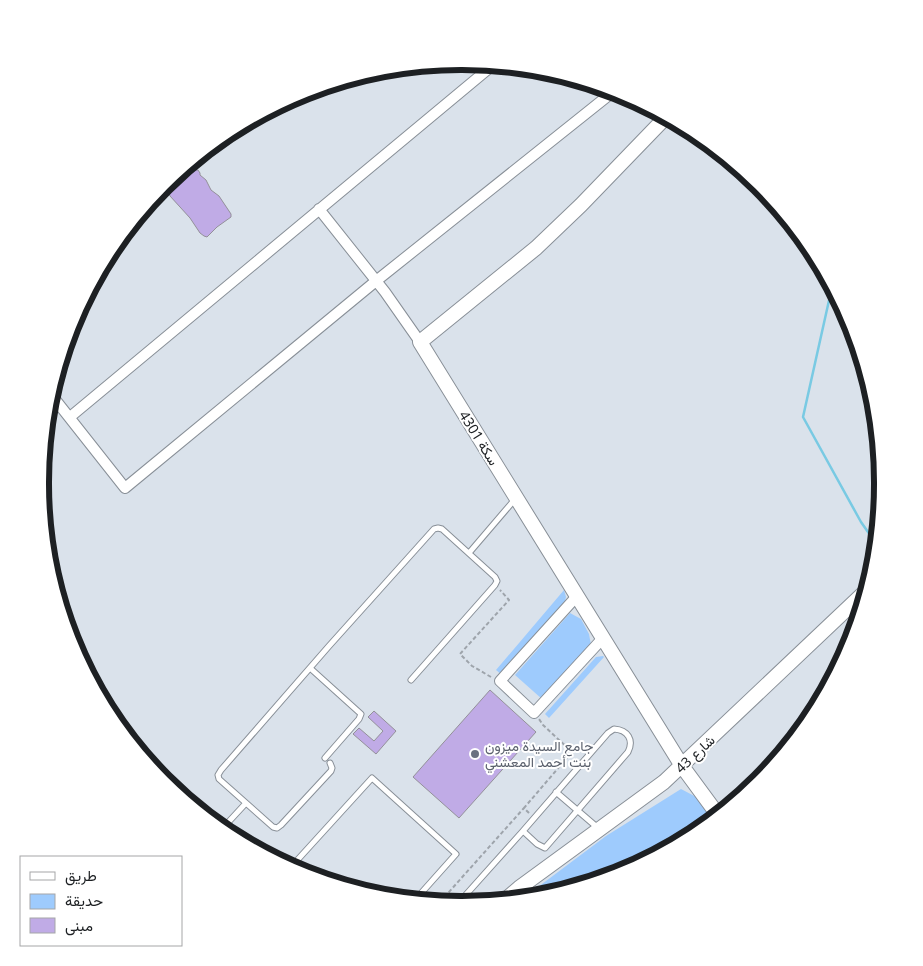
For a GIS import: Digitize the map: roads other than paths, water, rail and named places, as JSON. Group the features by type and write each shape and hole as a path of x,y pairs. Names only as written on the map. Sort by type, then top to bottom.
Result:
{"street":[{"path":"70,417 486,71"},
{"path":"57,402 125,488 376,281 606,97"},
{"path":"319,209 376,281 420,342 536,248 581,206 661,122"},
{"name":"سكة 4301","path":"420,342 682,766 714,809"},
{"path":"577,596 500,681 534,712 603,638"},
{"name":"شارع 43","path":"514,892 664,782 858,598"}],"lane":[{"path":"469,553 517,498"},
{"path":"330,763 332,768 330,771 277,828 273,828 219,779 218,775 220,770 434,530 442,528 496,577 497,581 411,680"},
{"path":"310,668 361,714 359,719 325,758"},
{"path":"465,896 608,732 614,729 626,733 630,738 631,746 628,752 545,848 537,844 523,831"},
{"path":"297,861 372,778 456,854 421,893"},
{"path":"556,792 600,830"},
{"path":"228,823 246,803"}],"waterway":[{"path":"830,296 803,417 861,522 871,536"}],"place":[{"name":"جامع السيدة ميزون بنت أحمد المعشني","path":"475,754"}]}
